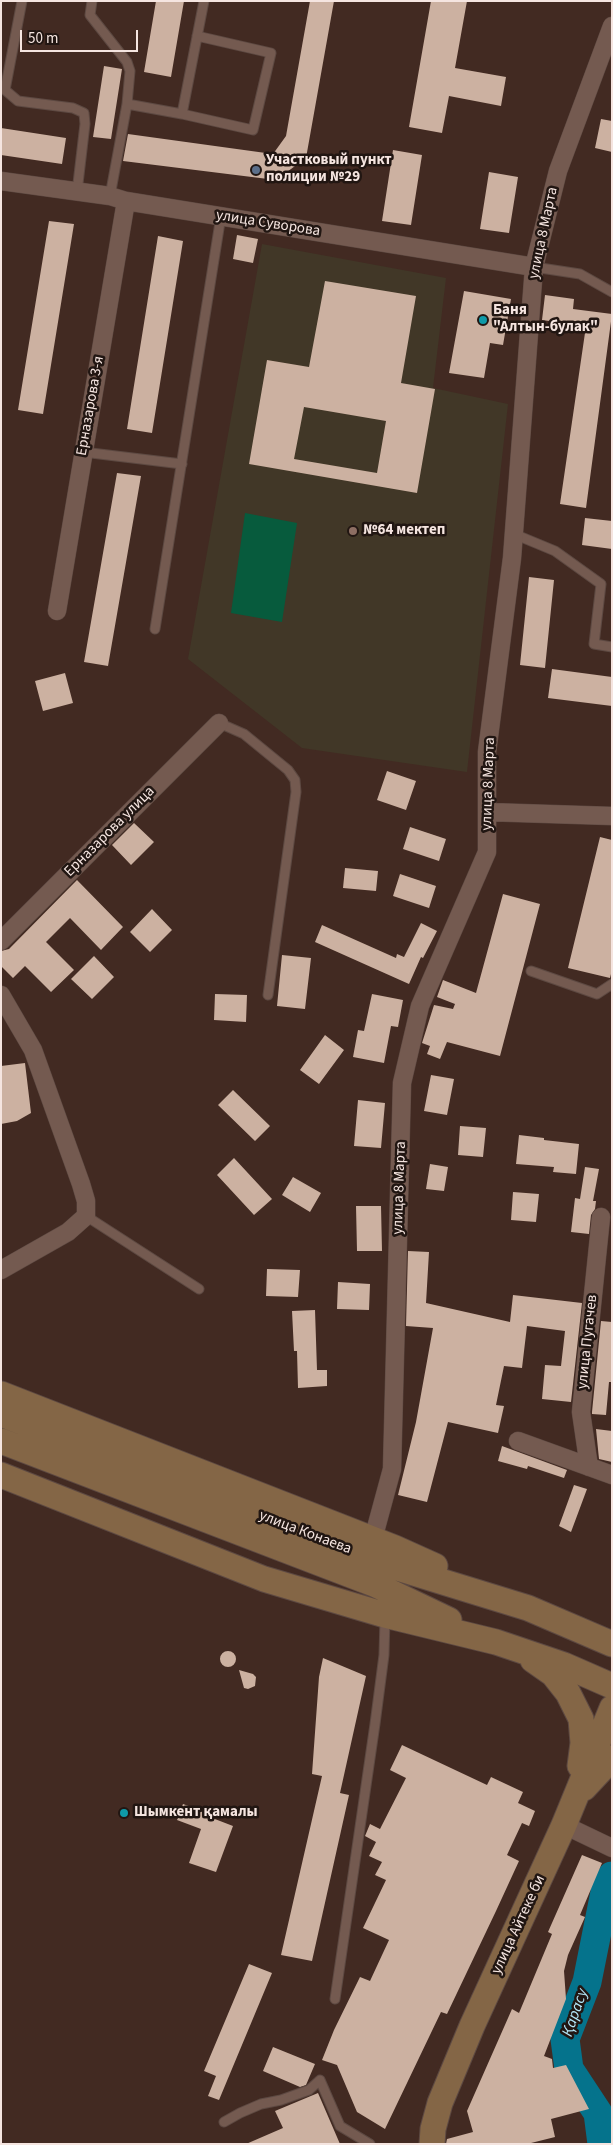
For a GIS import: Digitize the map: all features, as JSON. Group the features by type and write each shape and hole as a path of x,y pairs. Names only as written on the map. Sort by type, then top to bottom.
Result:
{"main road":[{"path":"1,1394 373,1539 528,1608"},
{"name":"улица Конаева","path":"1,1414 388,1565 528,1608 612,1644"},
{"name":"улица Конаева","path":"1,1442 374,1584 507,1645 564,1665 612,1686"},
{"name":"улица Конаева","path":"1,1476 264,1578 385,1615 507,1645"},
{"path":"507,1645 553,1674 568,1693 581,1719 583,1743 575,1796"},
{"name":"улица Айтеке би","path":"432,2144 433,2129 440,2102 472,2026 564,1825 612,1708"},
{"path":"575,1796 612,1758"}],"street":[{"name":"улица 8 Марта","path":"373,1539 392,1469 402,1083 420,1006 487,852 488,752 514,534 534,267 558,171 612,26"},
{"name":"улица Суворова","path":"1,181 118,198 534,267"},
{"name":"Ерназарова 3-я","path":"57,611 83,452 118,198"},
{"name":"Ерназарова улица","path":"1,941 219,723"},
{"path":"487,812 612,816"},
{"path":"1,995 33,1050 86,1201 86,1216 68,1232 1,1270"},
{"name":"улица Пугачев","path":"589,1467 582,1412 601,1218"},
{"path":"518,1441 612,1475"},
{"path":"564,1825 612,1848"}],"lane":[{"path":"22,1 5,90 18,101 73,108 84,113 77,192"},
{"path":"92,1 90,15 127,62 130,71 118,198"},
{"path":"182,114 204,1"},
{"path":"127,104 253,130 271,53 197,36"},
{"path":"155,629 221,216"},
{"path":"534,267 580,274 612,292"},
{"path":"83,452 182,464"},
{"path":"514,534 555,551 602,584 594,644 612,647"},
{"path":"219,723 244,734 288,770 295,780 296,792 268,995"},
{"path":"531,971 597,994 612,984"},
{"path":"86,1216 199,1289"},
{"path":"335,1999 384,1655 385,1615"},
{"path":"224,2122 261,2104 281,2100 309,2090 320,2080 340,2126 370,2144"}],"shaded area":[{"name":"№64 мектеп","path":"262,244 446,278 433,388 508,404 467,772 302,748 188,659"}],"green space":[{"path":"245,513 297,523 282,622 231,613"}],"building":[{"path":"156,1 184,1 171,77 144,72"},
{"path":"310,1 334,1 306,158 276,180 123,161 128,134 273,154 286,136"},
{"path":"431,1 467,1 455,68 506,77 501,106 449,96 442,133 409,127"},
{"path":"104,66 122,69 111,139 93,137"},
{"path":"601,119 612,121 612,152 595,148"},
{"path":"1,128 66,138 62,164 1,155"},
{"path":"393,150 422,155 411,225 382,221"},
{"path":"489,172 518,177 509,233 480,229"},
{"path":"49,221 74,224 43,414 18,410"},
{"path":"237,235 258,239 253,263 233,259"},
{"path":"158,236 183,241 152,433 127,429"},
{"path":"325,281 416,296 401,383 435,389 417,493 249,464 267,360 309,367","holes":["304,407 386,421 377,473 294,459"]},
{"name":"Баня \"Алтын-булак\"","path":"464,291 511,299 503,345 490,343 484,378 449,373"},
{"path":"545,295 574,299 573,309 612,314 586,508 560,504 586,326 542,320"},
{"path":"117,473 141,476 108,666 84,662"},
{"path":"585,518 612,521 612,549 582,545"},
{"path":"529,577 554,580 545,668 520,665"},
{"path":"552,669 612,677 612,706 548,698"},
{"path":"65,673 73,703 43,711 35,681"},
{"path":"387,771 416,781 406,810 377,800"},
{"path":"134,823 154,842 131,865 112,845"},
{"path":"410,827 446,839 439,861 403,849"},
{"path":"600,837 612,840 612,970 610,978 568,968"},
{"path":"345,868 378,871 376,891 343,888"},
{"path":"400,874 436,886 429,908 393,896"},
{"path":"77,880 123,927 101,950 70,918 46,942 74,970 51,992 25,966 13,978 1,966 1,951 9,949"},
{"path":"503,894 540,904 500,1056 447,1042 440,1059 427,1054 430,1046 422,1043 434,1005 453,1009 455,1004 437,997 443,980 476,993"},
{"path":"152,909 172,930 150,952 130,932"},
{"path":"421,923 437,931 423,958 421,957 409,984 315,942 322,925 396,958 397,954 404,957"},
{"path":"282,955 311,958 305,1009 277,1006"},
{"path":"94,956 114,977 92,999 71,979"},
{"path":"215,994 247,995 246,1022 214,1020"},
{"path":"372,994 403,1000 398,1027 391,1026 384,1063 353,1057 358,1030 364,1031"},
{"path":"325,1035 344,1050 319,1084 300,1070"},
{"path":"25,1063 31,1113 17,1121 1,1124 1,1066"},
{"path":"431,1075 454,1079 447,1115 424,1111"},
{"path":"233,1090 270,1126 255,1141 218,1105"},
{"path":"358,1100 385,1103 381,1148 354,1146"},
{"path":"460,1126 486,1128 483,1157 458,1155"},
{"path":"519,1135 579,1144 576,1174 553,1172 554,1167 516,1164"},
{"path":"234,1158 272,1199 254,1215 217,1175"},
{"path":"430,1164 448,1167 444,1191 426,1189"},
{"path":"585,1167 599,1169 593,1201 596,1201 595,1209 591,1215 589,1234 571,1232 575,1198 580,1199"},
{"path":"293,1177 321,1193 310,1212 282,1195"},
{"path":"513,1192 539,1194 536,1222 511,1220"},
{"path":"356,1206 381,1206 382,1251 357,1251"},
{"path":"408,1251 429,1252 426,1303 510,1322 513,1295 582,1303 571,1402 542,1399 545,1365 561,1366 565,1331 527,1326 522,1368 504,1366 496,1405 504,1406 498,1433 448,1422 427,1502 398,1495 416,1422 433,1328 406,1326"},
{"path":"267,1269 300,1270 298,1297 266,1296"},
{"path":"338,1282 370,1284 369,1310 337,1309"},
{"path":"315,1310 317,1370 327,1370 327,1386 298,1388 297,1351 294,1351 292,1311"},
{"path":"601,1321 612,1322 612,1382 609,1382 606,1415 592,1414"},
{"path":"596,1429 612,1431 612,1462 599,1459"},
{"path":"502,1446 567,1470 564,1478 528,1466 527,1469 498,1461"},
{"path":"574,1485 587,1489 571,1532 559,1526"},
{"path":"225,1651 231,1651 236,1656 234,1665 225,1667 220,1662 220,1656"},
{"path":"323,1658 366,1676 340,1793 349,1795 312,1961 281,1955 322,1776 312,1774 319,1677"},
{"path":"239,1670 253,1674 256,1677 255,1686 248,1689 244,1688"},
{"path":"402,1745 487,1785 491,1777 523,1792 518,1803 535,1811 529,1826 522,1823 507,1855 519,1861 496,1911 447,2014 441,2012 385,2129 357,2112 337,2065 322,2060 334,2030 360,1977 370,1981 389,1940 363,1928 386,1880 375,1875 382,1862 369,1856 376,1842 365,1836 370,1824 380,1829 406,1778 390,1770"},
{"path":"183,1804 208,1813 207,1816 233,1826 216,1872 189,1863 201,1829 177,1820"},
{"path":"582,1855 602,1863 580,1915 585,1917 568,1955 564,1971 566,1999 544,2056 552,2059 553,2068 566,2065 589,2109 551,2119 555,2137 527,2144 446,2144 447,2139 473,2132 467,2111 512,2009 519,2013 552,1934 548,1932"},
{"path":"249,1964 272,1973 219,2100 208,2096 216,2076 204,2071"},
{"path":"273,2047 315,2064 306,2085 300,2087 263,2071"},
{"path":"318,2093 340,2144 246,2144 283,2128 275,2111"}],"waterway":[{"name":"Қарасу","path":"602,2144 598,2113 569,2069 565,2039 587,1982 606,1887 612,1876"}],"place":[{"name":"Участковый пункт полиции №29","path":"256,170"},
{"name":"Баня \"Алтын-булак\"","path":"483,320"},
{"name":"№64 мектеп","path":"353,531"},
{"name":"Шымкент қамалы","path":"124,1813"}]}
